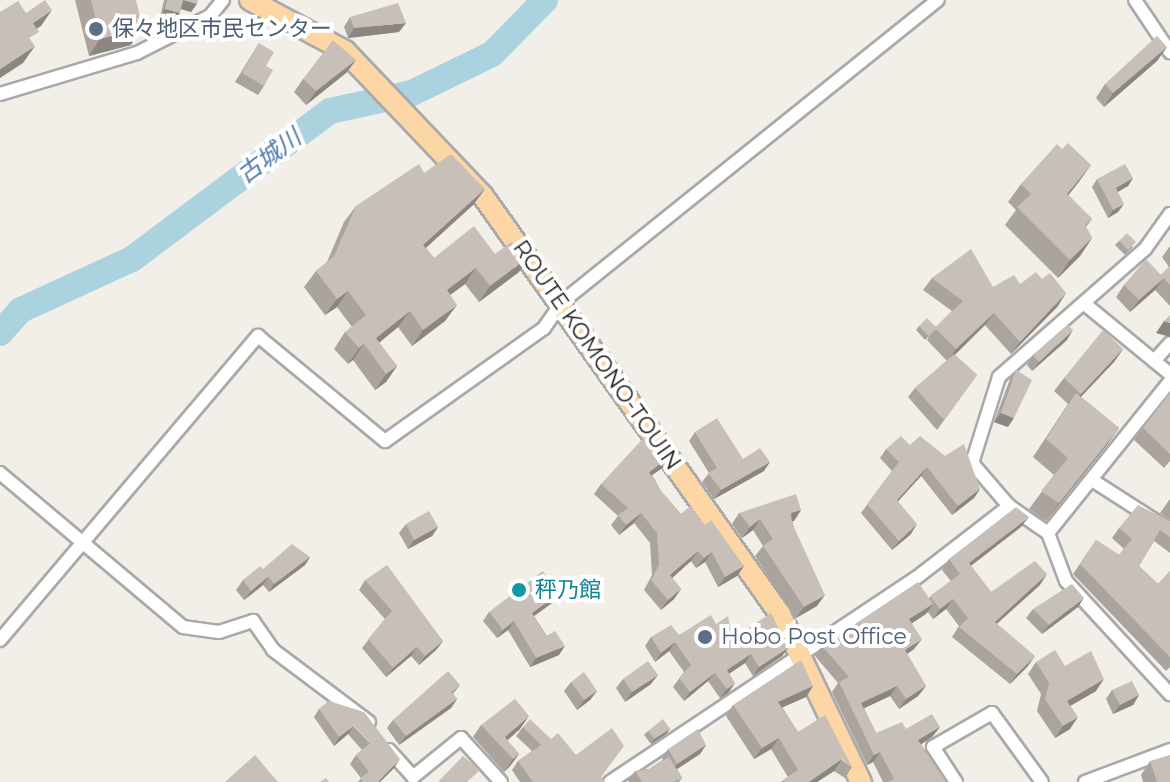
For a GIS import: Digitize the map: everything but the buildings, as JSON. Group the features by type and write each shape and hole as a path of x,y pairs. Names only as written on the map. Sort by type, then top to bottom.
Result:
{"main road":[{"name":"ROUTE KOMONO-TOUIN","path":"250,0 319,32 383,87 483,196 562,302 801,654 861,782"}],"street":[{"path":"0,94 137,53 210,16 223,0"},
{"path":"0,640 258,336 385,441 544,328 562,302 938,0"},
{"path":"1135,0 1170,52"},
{"path":"1170,214 1145,249 1086,305 999,377 970,452 1009,506 1048,533 1066,581 1170,694"},
{"path":"1086,305 1170,374"},
{"path":"1154,361 1170,343"},
{"path":"1048,533 1170,381"},
{"path":"0,473 183,627 219,632 253,621 273,650 365,715 413,777 461,738 501,782"},
{"path":"1092,480 1170,530"},
{"path":"610,782 801,654 1009,506"},
{"path":"956,782 933,747 992,713 1042,782"},
{"path":"1085,782 1170,750"}],"waterway":[{"name":"古城川","path":"0,333 21,310 132,259 330,111 412,93 492,54 545,0"}],"place":[{"name":"保々地区市民センター","path":"96,29"},
{"name":"秤乃館","path":"519,590"},
{"name":"Hobo Post Office","path":"705,637"}]}
